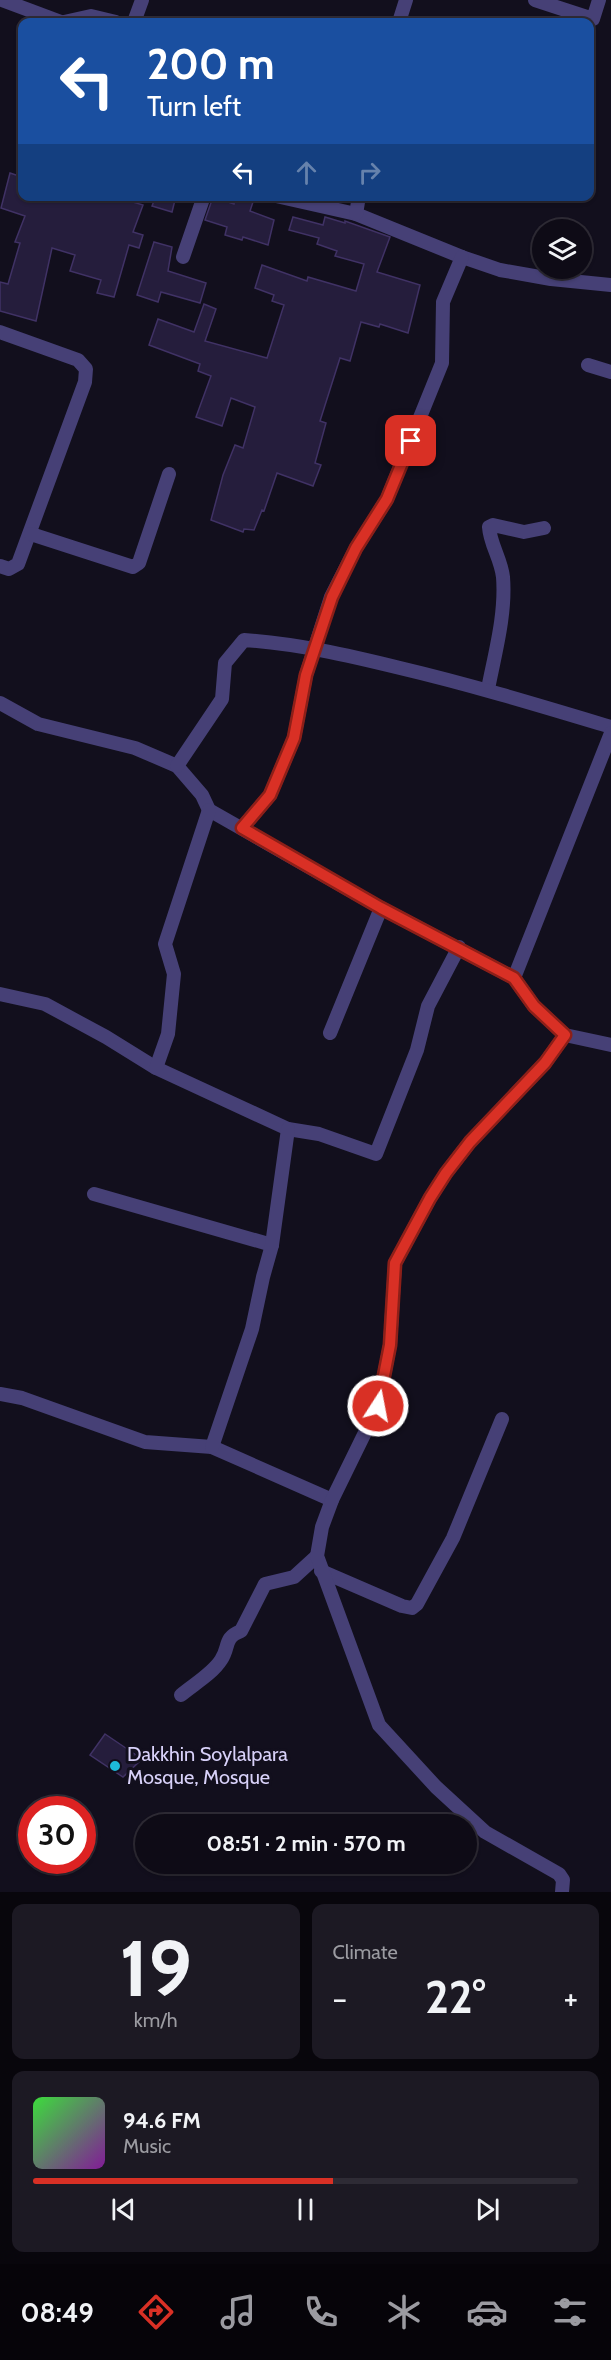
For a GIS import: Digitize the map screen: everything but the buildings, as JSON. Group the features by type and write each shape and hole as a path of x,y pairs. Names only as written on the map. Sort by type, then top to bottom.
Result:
{"street":[{"path":"2,0 51,18"},
{"path":"135,18 142,0"},
{"path":"400,18 406,0"},
{"path":"535,0 590,18"},
{"path":"593,18 599,0"},
{"path":"81,18 91,16 99,18"},
{"path":"183,256 202,201"},
{"path":"298,201 356,214 500,270 551,279 611,285"},
{"path":"356,214 359,201"},
{"path":"242,828 270,795 294,738 306,675 332,597 356,548 387,499 442,363 443,302 462,257"},
{"path":"0,332 78,360 86,369 85,382 31,534 18,564 9,569 0,566"},
{"path":"588,365 611,372"},
{"path":"31,534 133,567 139,563 169,474"},
{"path":"488,689 501,626 503,575 489,535 489,527 493,525 524,532 544,528"},
{"path":"177,766 222,699 225,663 244,640 316,647 488,689 611,727"},
{"path":"0,703 38,724 135,748 177,766 202,795 209,810 381,908 459,947 514,978 534,1006 565,1035 611,1045"},
{"path":"514,978 611,733"},
{"path":"156,1068 168,1034 174,974 165,944 209,810"},
{"path":"330,1034 381,908"},
{"path":"0,994 45,1004 106,1037 156,1068 288,1129 319,1134 376,1154 417,1050 428,1006 459,947"},
{"path":"562,1892 563,1880 559,1874 485,1832 436,1787 379,1725 316,1556 322,1527 332,1500 378,1406 390,1345 395,1263 446,1173 470,1142 545,1063 565,1035"},
{"path":"212,1447 252,1329 272,1245 288,1129"},
{"path":"94,1194 272,1245"},
{"path":"0,1394 22,1398 145,1442 212,1447 332,1500"},
{"path":"321,1571 402,1606 412,1608 417,1604 453,1538 502,1419"},
{"path":"182,1695 221,1660 229,1640 232,1635 241,1631 265,1584 294,1577 316,1556"}],"place":[{"name":"Dakkhin Soylalpara Mosque, Mosque","path":"115,1766"}],"route":[{"path":"378,1406 390,1345 395,1263 446,1173 470,1142 545,1063 565,1035 534,1006 514,978 459,947 381,908 242,828 270,795 294,738 306,675 332,597 356,548 387,499 411,441"}]}
